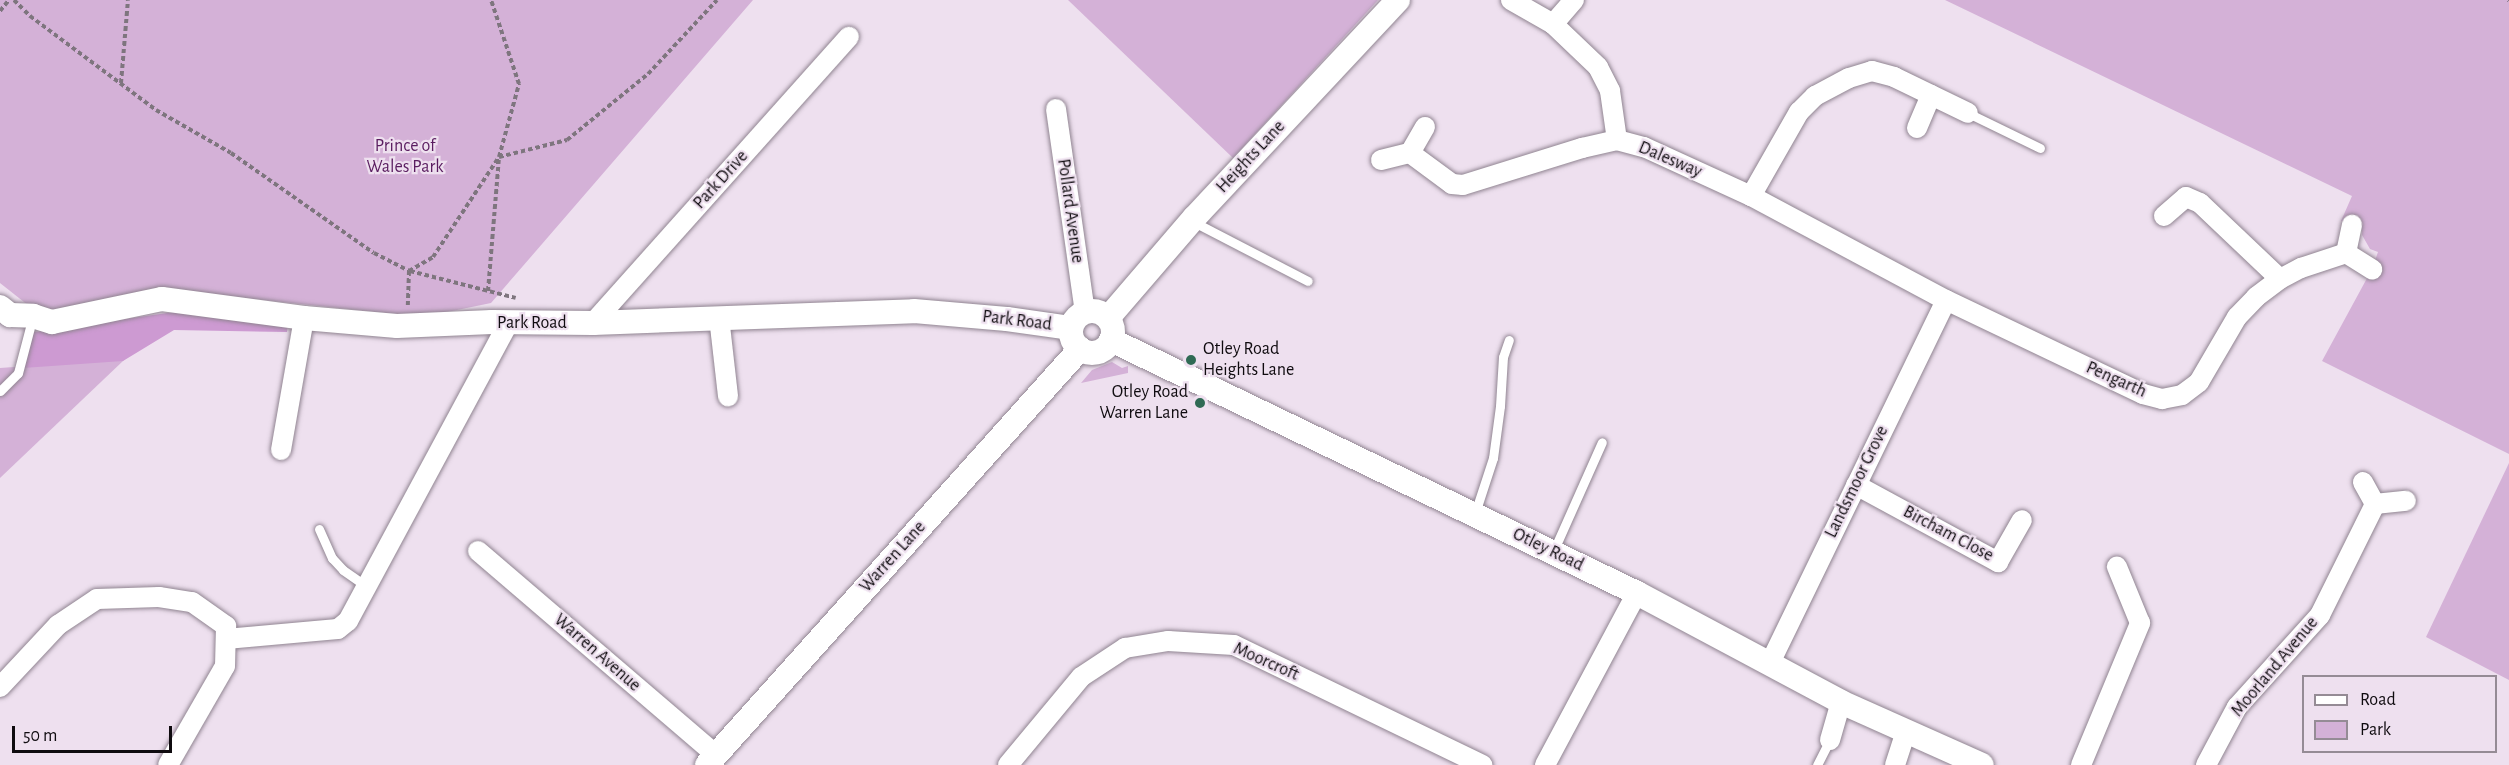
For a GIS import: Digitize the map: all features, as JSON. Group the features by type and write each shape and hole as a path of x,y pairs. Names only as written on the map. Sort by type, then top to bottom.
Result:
{"street":[{"name":"Heights Lane","path":"1091,330 1398,0"},
{"path":"1511,0 1553,24 1598,67 1610,91 1617,140"},
{"path":"1553,24 1574,0"},
{"name":"Park Drive","path":"593,323 849,37"},
{"path":"1751,196 1799,112 1815,96 1849,78 1872,71 1894,77 1968,113"},
{"path":"1917,128 1931,95"},
{"name":"Pollard Avenue","path":"1056,109 1091,330"},
{"path":"1381,160 1410,153 1425,127"},
{"name":"Dalesway","path":"1410,153 1452,184 1463,185 1582,148 1617,140 1644,147 1751,196 1946,300"},
{"path":"2164,216 2186,197 2200,203 2280,279"},
{"path":"2352,225 2346,253 2372,269"},
{"name":"Pengarth","path":"1946,300 2143,394 2162,399 2182,395 2199,382 2237,317 2256,297 2280,279 2301,268 2346,253"},
{"name":"Park Road","path":"0,307 10,315 33,316 52,322 162,299 304,318 397,326 509,322 593,323 718,316 914,311 1007,319 1091,330"},
{"name":"Landsmoor Grove","path":"1770,663 1946,300"},
{"path":"718,316 728,396"},
{"path":"281,450 304,318"},
{"path":"226,639 338,629 348,621 509,322"},
{"name":"Otley Road","path":"1091,330 1475,513 1552,554 1638,593 1841,702 1982,765"},
{"name":"Warren Lane","path":"712,760 1091,330"},
{"path":"2362,482 2375,504 2406,501"},
{"name":"Bircham Close","path":"1856,485 1998,562 2022,520"},
{"name":"Moorland Avenue","path":"2206,765 2237,707 2320,615 2375,504"},
{"name":"Warren Avenue","path":"478,551 712,760"},
{"path":"2081,765 2140,623 2117,567"},
{"path":"1545,765 1638,593"},
{"path":"0,687 58,625 98,599 159,597 192,602 226,626 225,666 168,765"},
{"name":"Moorcroft","path":"1019,761 1081,676 1125,648 1167,641 1234,645 1482,765"},
{"path":"1830,740 1841,702"},
{"path":"1895,765 1906,731"}],"lane":[{"path":"1968,113 2040,148"},
{"path":"1191,221 1308,281"},
{"path":"0,391 18,373 33,316"},
{"path":"1475,513 1492,458 1500,406 1503,357 1509,340"},
{"path":"1552,554 1602,442"},
{"path":"320,529 332,558 343,570 366,586"},
{"path":"1817,765 1830,740"}],"path":[{"path":"0,11 9,0"},
{"path":"14,0 30,16 156,110 231,153 374,253 409,271 518,299"},
{"path":"121,84 129,0"},
{"path":"488,291 499,157 519,84 491,0"},
{"path":"409,271 433,257 499,157 567,140 648,74 717,0"},
{"path":"408,307 409,271"}],"green space":[{"name":"Prince of Wales Park","path":"0,0 753,0 491,303 423,317 161,289 43,317 0,283"},
{"path":"1068,0 1378,0 1233,158"},
{"path":"1945,0 2509,0 2509,454 2322,361 2372,269 2378,252 2370,249 2362,235 2362,226 2341,221 2352,196"},
{"path":"125,359 123,361 0,478 0,368"},
{"path":"1112,362 1122,368 1128,366 1128,373 1081,383 1092,370"},
{"path":"2509,463 2509,680 2426,637"}],"shaded area":[{"path":"188,310 288,323 287,332 174,330 123,361 23,368 34,332"}],"place":[{"name":"Otley Road Heights Lane","path":"1191,360"},
{"name":"Otley Road Warren Lane","path":"1200,403"}]}
